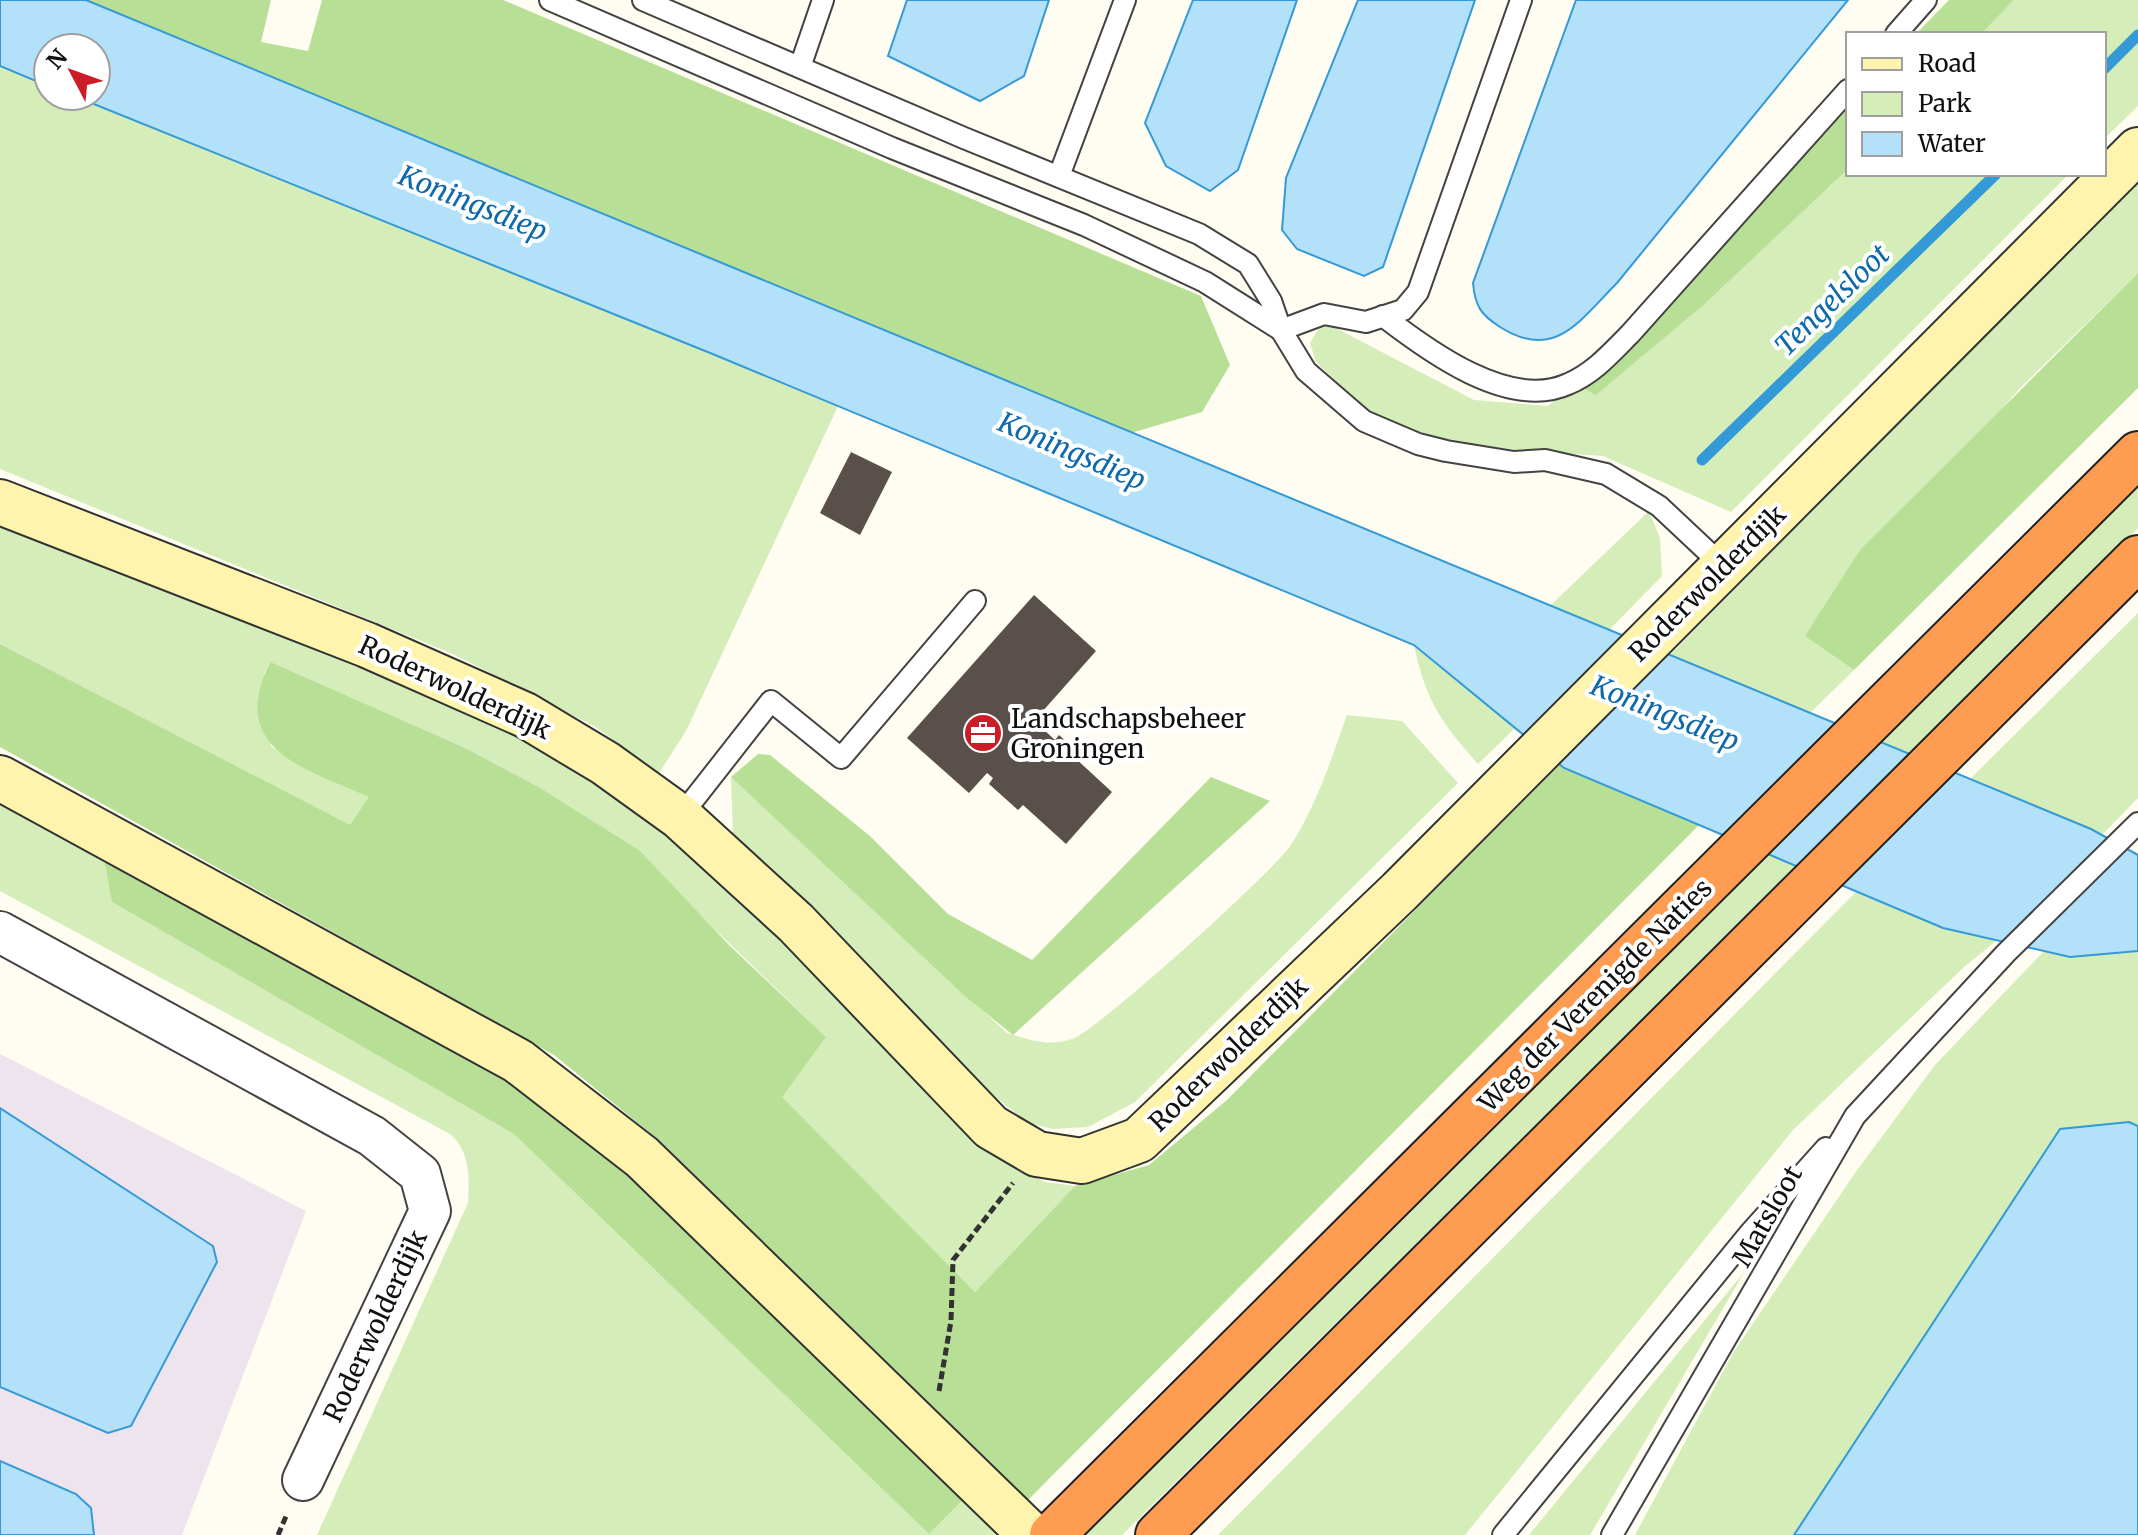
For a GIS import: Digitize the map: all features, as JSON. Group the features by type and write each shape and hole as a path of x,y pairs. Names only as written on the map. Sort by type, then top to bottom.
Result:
{"highway":[{"name":"Weg der Verenigde Naties","path":"1052,1535 2138,454"},
{"path":"1158,1535 2138,558"}],"street":[{"name":"Roderwolderdijk","path":"0,502 367,645 525,715 605,763 680,817 796,923 991,1127 1037,1154 1082,1161 1139,1140 1400,891 2138,150"},
{"path":"0,778 518,1061 642,1157 932,1435 1031,1535"},
{"name":"Roderwolderdijk","path":"0,932 372,1136 420,1174 430,1211 295,1496"}],"lane":[{"path":"550,0 892,148 1084,225 1205,282 1281,330"},
{"path":"643,0 1199,234 1248,264 1271,301 1281,330 1306,371 1364,421 1404,439 1446,451 1514,462 1545,460 1606,474 1659,506 1724,567"},
{"path":"800,67 823,0"},
{"path":"1059,176 1125,0"},
{"path":"1281,330 1324,314 1366,322 1403,310 1418,292 1521,0"},
{"path":"1898,32 1926,0"},
{"path":"1383,316 1433,354 1485,380 1534,391 1565,386 1593,371 1630,334 1846,92"},
{"path":"680,817 771,701 841,758 975,601"},
{"name":"Matsloot","path":"1612,1535 1855,1116 2006,953 2135,827"},
{"path":"1503,1535 1749,1234 1855,1116"}],"path":[{"path":"932,1435 951,1321 953,1260 1037,1154"},
{"path":"278,1535 295,1496"}],"shaded area":[{"path":"0,1054 306,1211 182,1535 0,1535"}],"green space":[{"path":"86,0 271,0 261,42 308,51 322,0 503,0 1201,296 1230,365 1202,412 1131,433"},
{"path":"1949,0 2014,0 1983,32 1918,32"},
{"path":"2014,0 2138,0 2138,106 2106,137 2106,32 1983,32"},
{"path":"0,66 32,79 32,112 112,111 838,406 686,731 659,773 594,726 453,654 0,469"},
{"path":"1846,106 1846,171 1708,301 1596,395 1576,384"},
{"path":"1846,171 1846,176 2067,176 1731,512 1603,456 1459,446 1405,436 1369,413 1316,362 1310,343 1317,331 1328,324 1474,400 1547,406 1708,301"},
{"path":"2138,181 2138,273 2019,389 1806,636 1854,670 1810,713 1670,655"},
{"path":"2138,273 2138,388 1854,670 1805,636 1860,550"},
{"path":"2138,483 2138,528 1910,754 1878,741"},
{"path":"1649,511 1660,538 1662,576 1610,629 1551,605"},
{"path":"0,514 412,684 516,732 620,796 760,912 1023,1171 1045,1182 1075,1186 975,1292 781,1097 826,1037 697,912 580,815 463,747 269,663 264,674 271,746 310,771 370,797 350,826 0,644"},
{"path":"2138,613 2138,798 2102,835 1971,778"},
{"path":"0,644 350,825 369,797 298,765 279,752 265,736 258,716 259,692 270,662 463,747 540,788 640,851 730,946 826,1037 782,1097 975,1292 1075,1186 1149,1165 1227,1100 1560,764 1700,824 1027,1501 660,1141 554,1055 0,747"},
{"path":"1414,645 1516,727 1478,764 1436,709"},
{"path":"1347,715 1402,721 1458,783 1135,1102 1088,1127 1053,1129 1028,1123 971,1077 836,930 733,836 731,777 1007,1033 1039,1042 1063,1041 1088,1030 1148,981 1278,860 1291,845 1308,814"},
{"path":"758,754 770,755 870,836 948,914 1032,960 1211,777 1270,801 1013,1035 966,997 731,777"},
{"path":"0,792 102,849 112,902 514,1134 929,1534 967,1496 999,1530 994,1535 317,1535 468,1203 467,1166 462,1149 450,1134 0,891"},
{"path":"102,849 450,1042 588,1132 967,1496 929,1534 514,1134 112,902"},
{"path":"1766,852 1797,866 1122,1535 1080,1535"},
{"path":"1857,891 1943,928 1996,941 1964,967 1793,1130 1465,1535 1218,1535"},
{"path":"2044,951 2070,957 2138,951 2138,1126 2128,1122 2060,1129 1794,1535 1635,1535 1733,1353 1855,1173 1935,1065"},
{"path":"1745,1271 1590,1535 1529,1535"}],"water":[{"name":"Koningsdiep","path":"0,0 86,0 2091,829 2138,855 2138,951 2070,957 1943,928 1564,768 1414,645 715,355 112,111 112,32 32,32 32,79 0,66"},
{"path":"907,0 1049,0 1024,76 980,101 888,56"},
{"path":"1193,0 1297,0 1238,170 1210,191 1166,166 1145,123"},
{"path":"1358,0 1475,0 1383,267 1364,276 1297,249 1282,230 1286,178"},
{"path":"1576,0 1848,0 1617,283 1565,332 1536,340 1519,337 1488,318 1477,304 1473,283"},
{"path":"0,1108 213,1246 217,1262 131,1426 108,1433 0,1387"},
{"path":"2129,1122 2138,1126 2138,1535 1794,1535 2060,1129"},
{"path":"0,1461 76,1494 91,1508 94,1535 0,1535"}],"building":[{"path":"851,452 892,472 860,535 820,513"},
{"path":"1034,595 1096,651 1034,721 1055,740 1059,735 1079,753 1074,757 1112,792 1066,844 1023,805 1018,810 989,784 993,778 987,773 969,793 907,738"}],"waterway":[{"name":"Tengelsloot","path":"2106,67 2138,35"},
{"name":"Tengelsloot","path":"1702,460 1994,176"}],"place":[{"name":"Landschapsbeheer Groningen","path":"983,733"}]}
